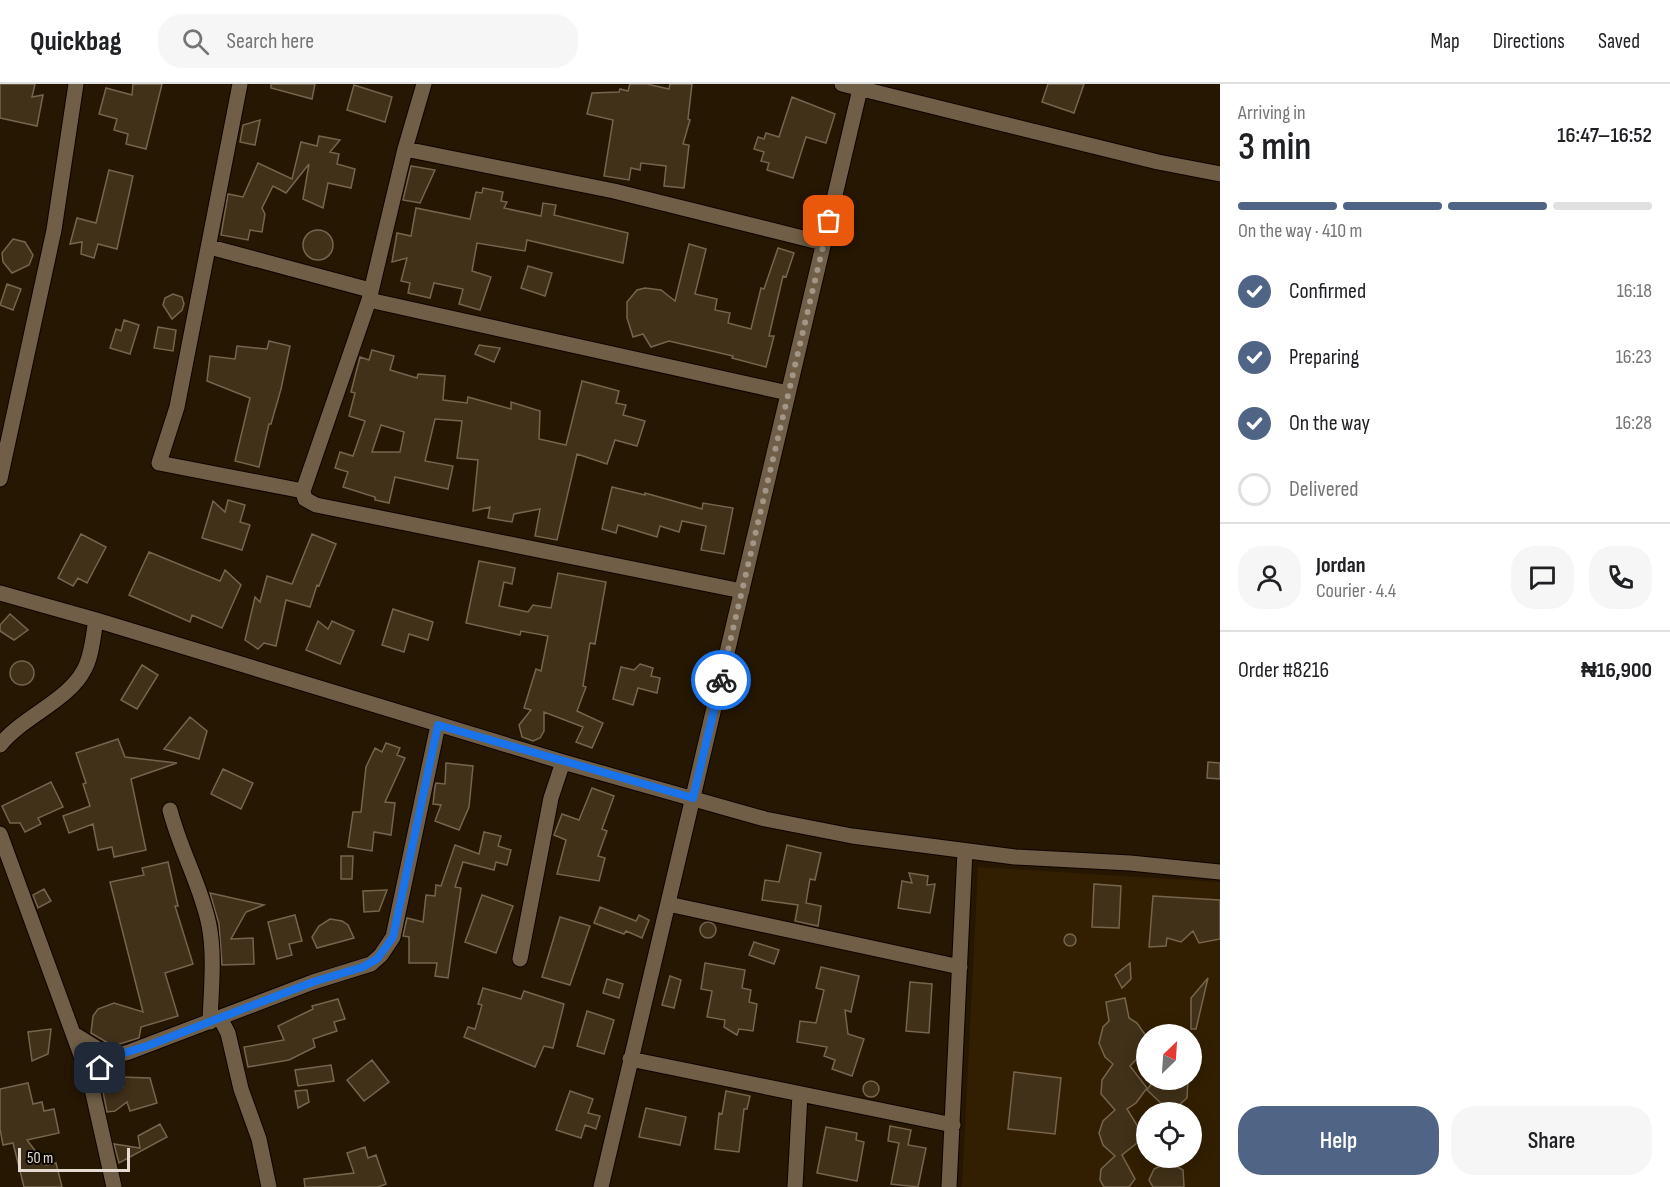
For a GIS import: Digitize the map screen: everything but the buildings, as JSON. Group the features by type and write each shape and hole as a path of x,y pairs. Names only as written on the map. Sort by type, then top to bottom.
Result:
{"street":[{"path":"0,479 54,230 76,84"},
{"path":"240,84 177,407 159,463 303,491"},
{"path":"424,84 405,149 370,295 303,491 305,499 316,505 742,591"},
{"path":"842,84 1158,162 1220,174"},
{"path":"601,1187 860,88"},
{"path":"405,149 614,191 823,243"},
{"path":"210,247 370,295 788,393"},
{"path":"0,593 563,762 765,819 823,830 1015,857 1130,862 1220,872"},
{"path":"0,745 13,729 69,689 85,670 96,620"},
{"path":"90,1080 111,1057 313,982 363,967 381,955 393,937 438,725"},
{"path":"520,959 551,798 563,762"},
{"path":"170,810 177,840 199,888 209,926 215,1020 228,1033 241,1089 259,1139 269,1187"},
{"path":"0,834 90,1080 114,1187"},
{"path":"949,1187 965,850"},
{"path":"668,904 960,967"},
{"path":"74,1034 111,1057"},
{"path":"630,1059 953,1125"},
{"path":"795,1187 800,1094"}],"shaded area":[{"path":"978,867 1220,882 1220,1187 962,1187"}],"way so far":[{"path":"721,680 829,221"}],"route":[{"path":"100,1068 111,1057 147,1046 313,982 371,964 381,955 393,937 438,725 693,798 721,680"}]}
